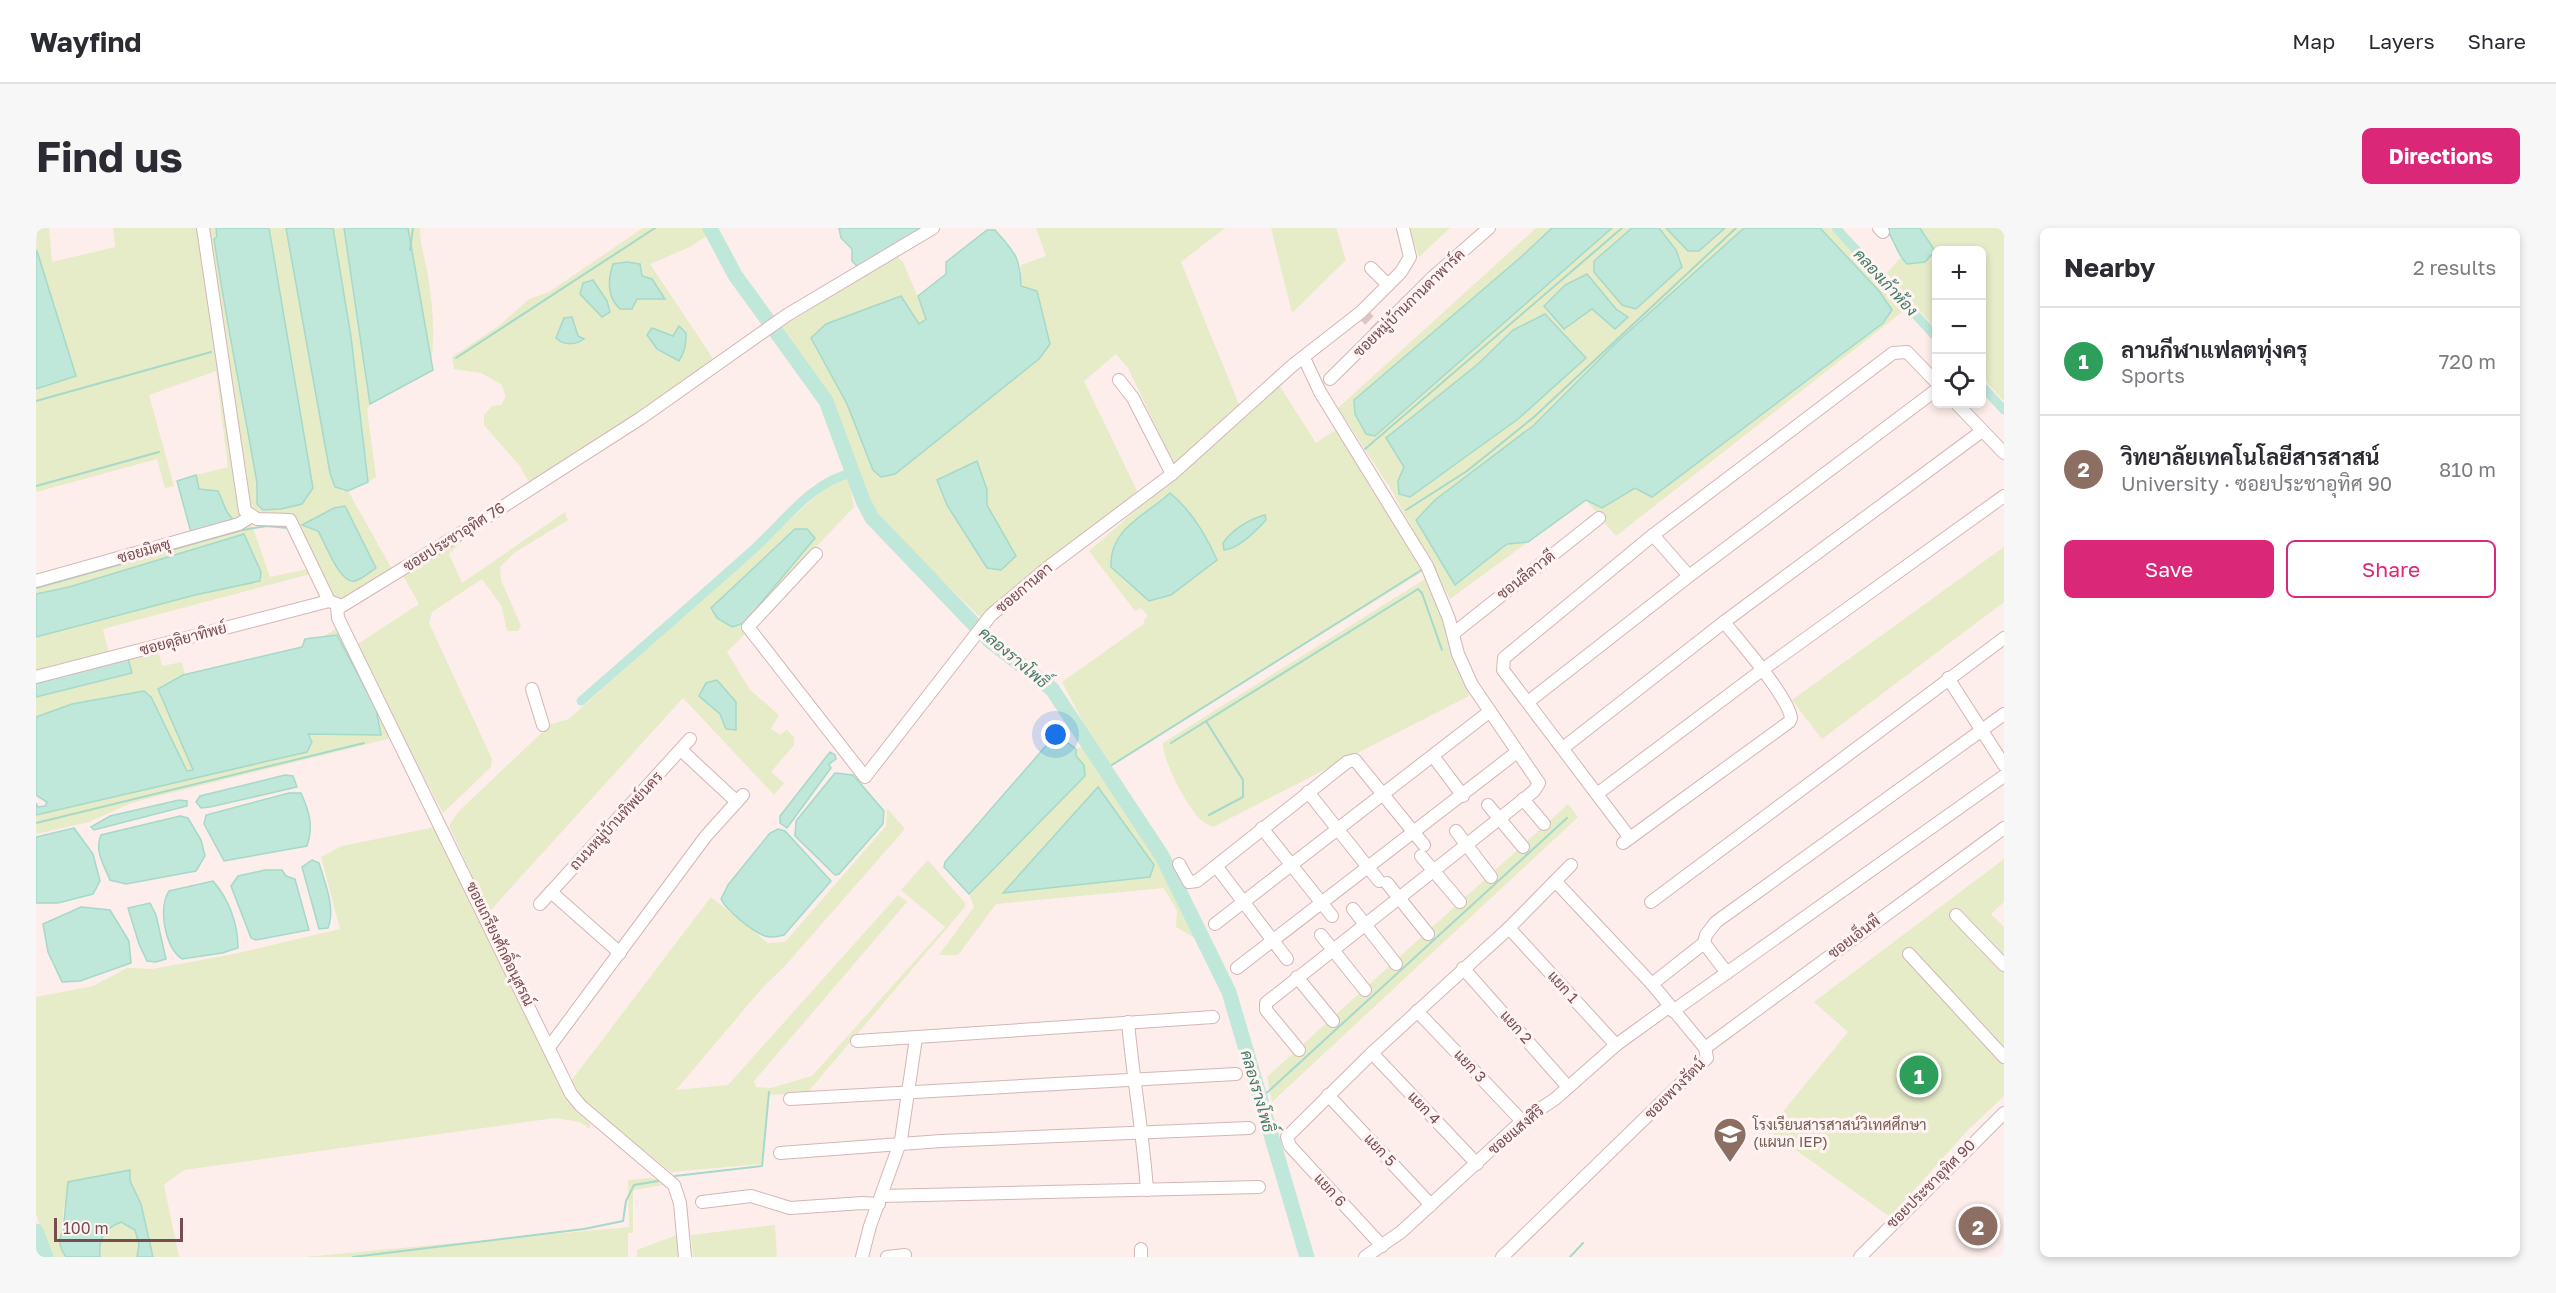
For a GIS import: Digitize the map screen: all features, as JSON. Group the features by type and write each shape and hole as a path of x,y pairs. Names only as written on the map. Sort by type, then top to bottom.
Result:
{"street":[{"path":"203,228 245,511 250,517 290,520 333,603"},
{"name":"ซอยประชาอุทิศ 76","path":"333,603 348,604 646,414 787,315 933,228"},
{"name":"ซอยกานดา","path":"816,554 748,627 865,777 973,635 991,615 1051,565 1172,474 1304,358 1361,312 1388,285 1410,257 1403,228"},
{"name":"ซอยหมู่บ้านกานดาพาร์ค","path":"1330,379 1433,277 1489,228"},
{"path":"1371,268 1388,285"},
{"path":"1724,622 1788,707 1791,718 1789,722 1626,841 1597,794 1503,670 1504,658 1653,535 1893,353 1906,352 1932,378"},
{"path":"1299,1050 1266,1007 1266,1003 1499,819 1539,783 1489,712 1458,654 1454,633 1427,566 1320,393 1304,358"},
{"path":"1119,381 1132,398 1172,474"},
{"path":"1528,702 1689,576 1932,393"},
{"path":"1961,408 2004,453"},
{"path":"1563,748 1724,622 1982,431"},
{"path":"1597,794 1762,670 2004,496"},
{"name":"ซอยมิตซุ","path":"36,581 238,524 250,517"},
{"name":"ซอนลีลาวดี","path":"1454,633 1599,518"},
{"path":"1653,535 1689,576"},
{"name":"ซอยดุลิยาทิพย์","path":"36,677 333,603"},
{"name":"ซอยเกรียงศักดิ์อนุสรณ์","path":"333,603 338,618 550,1046 564,1080 581,1106 674,1185 680,1203 685,1257"},
{"path":"1651,903 2004,638"},
{"path":"1948,678 2004,765"},
{"path":"532,689 543,725"},
{"path":"1215,924 1489,712"},
{"path":"1652,984 1704,943 1706,935 1716,922 2004,714"},
{"name":"ถนนหมู่บ้านทิพย์นคร","path":"540,904 690,739"},
{"path":"550,1046 706,836 740,798 681,750"},
{"path":"1237,968 1274,942 1517,752"},
{"path":"1433,756 1463,796"},
{"path":"1179,864 1189,882 1192,882 1216,866 1347,762 1355,760 1415,832 1432,870 1460,902"},
{"name":"ซอยแสงศิริ","path":"1365,1257 1382,1246 1431,1205 1522,1121 1568,1087 1616,1045 1727,973 2004,776"},
{"path":"1308,792 1368,867 1399,898 1428,934"},
{"path":"1523,799 1544,824"},
{"path":"1488,805 1523,847"},
{"path":"1262,828 1332,916"},
{"name":"ซอยเอ็นพี","path":"1705,1048 1902,900 2004,828"},
{"path":"1456,831 1491,877"},
{"path":"1328,1095 1509,928 1571,865"},
{"path":"1216,866 1287,959"},
{"name":"ซอยพวงรัตน์","path":"1502,1257 1705,1061 1705,1048 1652,984 1556,882"},
{"path":"550,892 620,953"},
{"path":"1353,909 1396,964"},
{"path":"1956,915 2004,965"},
{"name":"แยก 1","path":"1509,928 1616,1045"},
{"path":"1321,935 1365,990"},
{"path":"1704,943 1727,973"},
{"path":"1909,954 2004,1057"},
{"name":"แยก 2","path":"1463,968 1568,1087"},
{"path":"1297,977 1333,1021"},
{"name":"แยก 3","path":"1418,1011 1522,1121"},
{"path":"857,1041 1213,1017"},
{"path":"1128,1022 1143,1134 1147,1190"},
{"path":"862,1257 900,1144 916,1038"},
{"name":"แยก 4","path":"1371,1053 1477,1164"},
{"path":"790,1099 1236,1074"},
{"name":"แยก 6","path":"1328,1095 1291,1131 1287,1137 1290,1146 1382,1246"},
{"name":"แยก 5","path":"1328,1095 1431,1205"},
{"name":"ซอยประชาอุทิศ 90","path":"1860,1257 2004,1113"},
{"path":"780,1153 900,1144 1249,1128"},
{"path":"702,1202 752,1196 790,1208 880,1200 1259,1188"},
{"path":"887,1257 905,1255"}],"shaded area":[{"path":"37,228 49,228 52,262 115,247 113,228 200,228 218,370 244,516 235,522 227,512 218,491 199,489 196,475 228,467 216,371 149,395 174,486 165,488 157,459 36,492 36,389 75,377 36,252"},
{"path":"206,228 216,228 217,237 214,240 257,483 257,503 313,488 269,228 286,228 330,473 335,487 348,491 392,569 339,601 334,598 300,526 251,512","holes":["345,506 325,542 318,531 303,525"]},
{"path":"216,228 269,228 313,488 302,504 263,510 257,504 257,483 214,239 217,237"},
{"path":"286,228 333,228 351,337 368,482 348,491 335,487 330,473"},
{"path":"333,228 344,228 370,404 367,410 376,477 368,482 351,337"},
{"path":"344,228 408,228 433,370 370,404"},
{"path":"408,228 420,228 432,313 431,362"},
{"path":"643,228 704,228 708,235 690,247 650,264 714,360 614,430 529,482 519,465 484,425 484,415 492,406 501,405 506,396 501,384 481,373 454,369 452,357 500,325 529,299 549,292","holes":["652,328 686,343 679,361 657,349"]},
{"path":"839,228 924,228 859,268 852,261 852,249 841,238"},
{"path":"1036,228 1225,228 1181,262 1240,407 1174,464 1128,368 1116,354 1084,381 1139,495 982,619 877,517 830,400 778,329 897,256 903,262 927,319 919,324 862,312 826,324 847,404 873,470 1021,287 1021,265 1046,256"},
{"path":"1271,228 1336,228 1346,260 1292,313"},
{"path":"1408,228 1450,228 1419,257"},
{"path":"1536,228 1552,228 1521,257 1375,436 1612,228 1632,228 1594,261 1636,309 1651,294 1676,250 1659,228 1666,228 1688,251 1699,251 1725,228 1744,228 1616,343 1534,425 1435,500 1417,519 1455,585 1507,544 1528,542 1450,599 1392,491 1338,408","holes":["1587,274 1616,309 1615,328 1592,308","1545,314 1586,358 1398,481 1404,467 1387,438 1478,364 1513,330"]},
{"path":"1552,228 1612,228 1375,436 1366,434 1355,414 1354,400"},
{"path":"1632,228 1659,228 1676,250 1682,267 1636,309 1622,305 1594,272 1594,261"},
{"path":"1666,228 1725,228 1699,251 1688,251"},
{"path":"1744,228 1820,228 1880,292 1892,310 1883,323 1652,497 1635,488 1602,508 1586,500 1528,542 1507,544 1455,585 1416,520 1435,500 1534,425 1616,343"},
{"path":"1820,228 1830,228 1906,309 1616,536 1586,500 1602,508 1635,488 1880,292"},
{"path":"1885,228 1920,228 1932,246 1932,254 1925,262 1907,264 1900,256"},
{"path":"1920,228 2004,228 2004,401 1986,381 1986,246 1932,246 1932,324 1887,273 1900,258 1907,264 1927,235"},
{"path":"987,230 995,230 1015,255 1018,261 1021,286 1037,291 1050,344 1039,359 895,474 881,477 873,470 847,404 811,338 826,324 901,296 919,324 926,319 918,296 946,274 946,262"},
{"path":"36,252 76,376 36,389"},
{"path":"627,262 640,264 642,276 652,279 665,299 637,299 632,309 620,309 611,293 610,276 613,264"},
{"path":"1587,274 1616,309 1628,317 1615,329 1592,309 1564,329 1544,306 1565,285"},
{"path":"593,280 607,301 610,312 602,317 580,294 583,283"},
{"path":"1545,314 1586,358 1518,419 1410,497 1399,494 1398,481 1404,467 1386,438 1478,364 1513,330"},
{"path":"572,317 578,336 584,339 566,343 556,338 564,318"},
{"path":"679,326 686,333 685,348 679,361 657,349 647,335 652,328 673,336"},
{"path":"1279,385 1316,443 1337,429 1422,572 1112,764 1103,760 1062,682 1145,623 1143,621 1148,616 1141,608 1135,611 1089,551","holes":["1170,494 1183,504 1209,541 1155,507"]},
{"path":"977,461 987,490 987,505 1016,556 1001,570 987,568 947,505 937,480"},
{"path":"196,475 199,489 218,491 227,512 235,522 194,534 190,529 177,481"},
{"path":"842,477 849,481 854,507 776,589 745,634 727,652 750,690 779,715 771,729 780,735 787,730 794,737 794,745 771,772 784,783 774,795 683,698 489,912 449,826 459,811 551,724 569,719 825,488"},
{"path":"1170,493 1197,523 1217,560 1171,595 1149,601 1111,567 1112,554 1122,533 1130,524"},
{"path":"345,506 376,568 355,581 349,580 339,570 318,531 302,525 334,508"},
{"path":"565,512 568,520 514,553 500,567 501,580 521,626 518,631 507,631 501,605 482,579 432,612 429,623 492,759 491,767 443,813 372,679 358,644 419,604 403,576 467,536 449,554 462,583"},
{"path":"1265,515 1266,520 1247,539 1224,550 1223,543 1236,529"},
{"path":"252,525 270,577 308,569 314,573 103,629 109,653 36,672 36,637 195,595 260,581 244,534 69,587 36,594 36,582"},
{"path":"795,529 807,529 815,538 744,623 732,627 717,618 711,608"},
{"path":"244,534 261,572 260,581 195,595 36,637 36,594 69,587"},
{"path":"2004,547 2004,602 1822,739 1792,700"},
{"path":"1425,579 1448,623 1469,696 1213,827 1201,820 1177,784 1167,761 1163,743"},
{"path":"338,627 390,734 388,739 131,803 89,822 36,834 36,815 307,752 307,734 381,734 376,709 337,635 323,637"},
{"path":"337,635 376,709 381,735 308,734 312,742 307,752 36,815 36,803 38,807 45,806 47,802 36,795 36,717 72,704 144,691 151,697 187,771 193,770 158,689 183,675 302,647 305,639"},
{"path":"158,651 162,666 182,662 185,675 158,689 194,770 188,771 144,691 73,704 36,717 36,697 131,673 128,658"},
{"path":"128,658 132,673 36,697 36,682"},
{"path":"717,680 736,702 736,730 726,729 720,714 699,696 706,683"},
{"path":"1055,738 1062,746 1068,743 1076,749 1076,756 1084,765 1085,776 969,894 944,867 945,862"},
{"path":"1082,747 1159,858 1198,940 1176,927 1177,911 1164,888 996,904 958,955 939,955 974,907 969,894 1085,776 1084,765 1075,756 1076,749","holes":["1132,836 1154,864 1004,892"]},
{"path":"830,752 835,755 836,759 829,764 831,768 787,828 780,823 780,816"},
{"path":"835,773 853,775 884,811 883,824 839,874 835,875 795,836 796,821"},
{"path":"285,775 293,776 297,787 210,807 201,808 196,802 200,796"},
{"path":"1098,787 1154,865 1150,877 1003,893"},
{"path":"289,793 301,793 306,806 310,819 307,846 224,861 204,824 206,815"},
{"path":"179,800 187,801 187,806 94,830 91,827 110,816"},
{"path":"1568,804 1578,817 1272,1102 1267,1077"},
{"path":"887,808 905,829 784,967 763,987 676,1090 728,1085 898,895 907,902 754,1081 756,1087 771,1088 812,1076 945,927 901,890 928,860 965,903 965,907 807,1093 768,1095 761,1164 671,1172 586,1104 571,1081 711,897 768,943 785,942 886,826"},
{"path":"180,816 188,818 201,840 205,856 196,871 126,884 110,880 99,852 101,835"},
{"path":"436,827 572,1104 590,1124 590,1129 580,1122 555,1118 184,1170 164,1185 179,1257 153,1257 141,1204 130,1181 64,1205 60,1247 66,1257 51,1257 36,1214 36,997 93,986 127,968 152,969 234,954 340,929 321,857 342,846"},
{"path":"74,828 93,854 100,881 93,894 58,903 36,903 36,837"},
{"path":"778,829 785,831 831,881 784,935 770,937 760,934 747,925 728,909 721,899 728,885 770,833"},
{"path":"2004,859 2004,902 1991,914 2004,927 2004,1096 1967,1131 1890,1217 1768,1130 1848,1032 1814,1002"},
{"path":"312,860 319,863 329,896 331,913 328,928 319,929 302,867"},
{"path":"265,870 282,870 286,876 295,879 309,930 256,940 251,938 231,886 238,876"},
{"path":"213,881 232,912 238,948 222,953 182,959 171,946 165,927 164,908 169,891"},
{"path":"150,903 156,915 166,959 156,962 147,961 128,908"},
{"path":"81,907 110,910 129,941 131,963 80,981 62,982 48,952 43,924"},
{"path":"130,1170 130,1181 141,1204 153,1257 137,1257 139,1245 135,1230 121,1222 103,1235 100,1257 66,1257 60,1241 68,1182"},
{"path":"650,1178 663,1181 663,1185 633,1190 633,1233 628,1233 628,1257 304,1257 629,1227 628,1180"},
{"path":"121,1222 135,1230 139,1245 137,1257 100,1257 103,1235"},
{"path":"775,1225 777,1257 693,1257 691,1235"},
{"path":"677,1235 680,1257 637,1257 637,1250"}],"waterway":[{"path":"410,250 413,228"},
{"path":"456,358 655,228"},
{"name":"คลองรางโพธิ์","path":"710,228 735,275 826,401 863,501 872,518 990,641 1052,689 1162,856 1229,992 1307,1257"},
{"path":"1365,449 1622,228"},
{"path":"1406,510 1467,471 1534,417 1736,228"},
{"name":"คลองเก้าห้อง","path":"1836,228 1932,333"},
{"path":"36,401 211,352"},
{"name":"คลองเก้าห้อง","path":"1986,390 2004,410"},
{"path":"36,486 159,452"},
{"path":"581,701 756,547 800,503 825,484 852,473"},
{"path":"36,588 242,530 267,526 288,528"},
{"path":"1104,770 1423,569"},
{"path":"1171,743 1418,589 1422,593 1442,650"},
{"path":"1206,721 1243,780 1243,797 1209,815"},
{"path":"36,823 364,743"},
{"path":"1260,1099 1567,818"},
{"path":"675,1176 762,1166 769,1092"},
{"path":"353,1257 584,1229 623,1221 626,1201 634,1185 658,1181"},
{"path":"36,1231 46,1257"},
{"path":"1570,1257 1583,1243"}],"tunnel":[{"path":"1361,312 1380,331"}],"place":[{"name":"ลานกีฬาแฟลตทุ่งครุ","path":"1919,1075"},
{"name":"โรงเรียนสารสาสน์วิเทศศึกษา (แผนก IEP)","path":"1730,1163"},
{"name":"วิทยาลัยเทคโนโลยีสารสาสน์","path":"1978,1226"}]}
